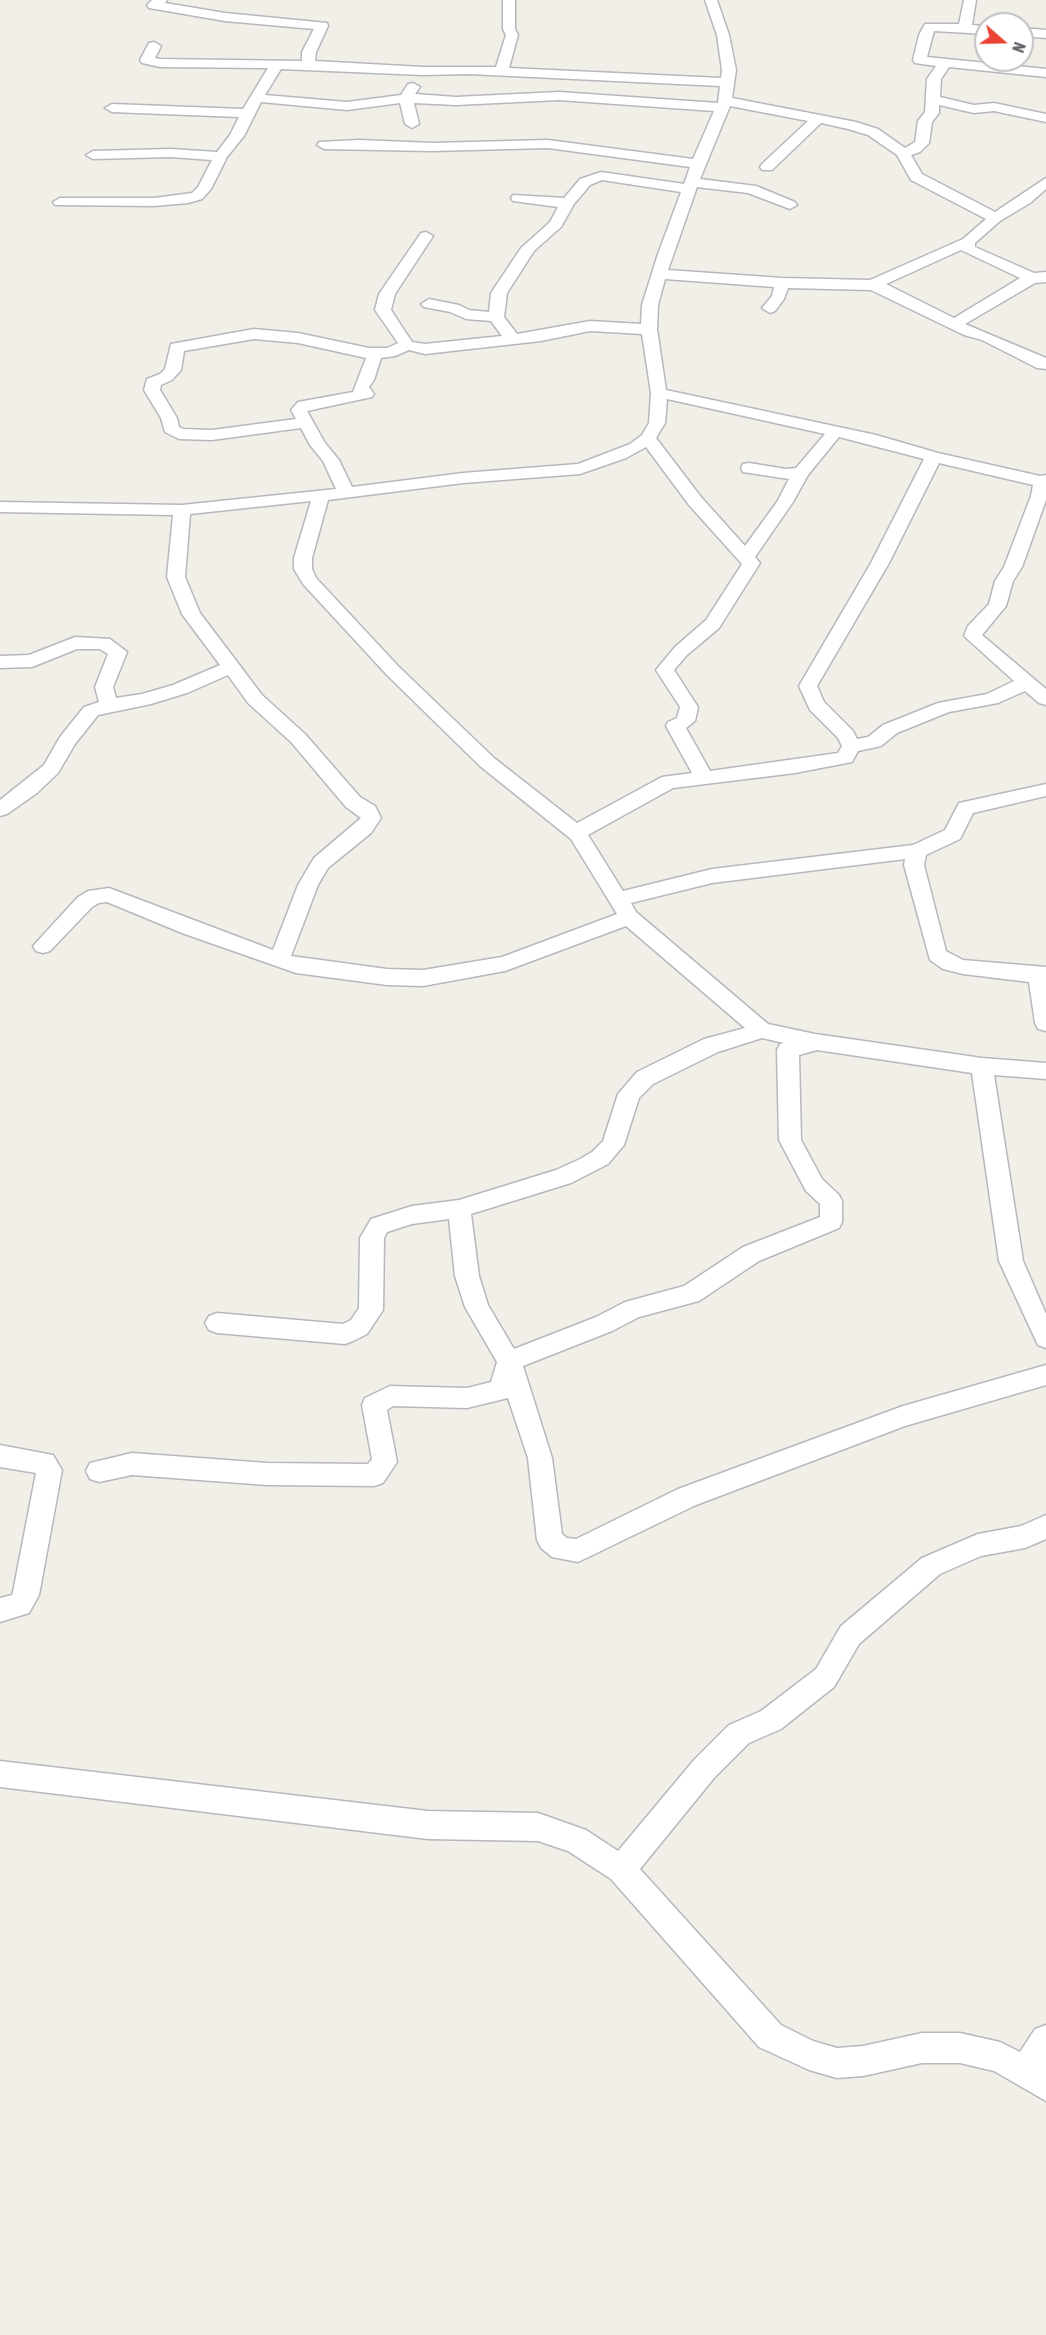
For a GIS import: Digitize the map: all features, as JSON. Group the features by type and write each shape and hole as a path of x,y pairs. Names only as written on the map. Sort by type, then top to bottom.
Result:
{"street":[{"path":"161,0 153,5 225,17 322,26 309,52 308,65"},
{"path":"502,71 512,35 509,29 509,0"},
{"path":"0,507 182,510 463,478 580,469 620,455 648,438 657,423 659,393 649,328 650,304 661,274 665,254 698,164 724,104 729,70 723,35 711,0"},
{"path":"965,28 970,0"},
{"path":"974,29 930,27 925,35 920,60 1045,73"},
{"path":"154,46 147,60 151,62 308,65 423,71 502,71 727,82"},
{"path":"903,153 915,149 922,142 925,121 932,113 934,79 945,63"},
{"path":"60,202 188,200 204,189 221,156 237,136 247,113 259,98 268,76 277,65"},
{"path":"412,124 406,98 423,71"},
{"path":"521,98 526,73"},
{"path":"628,101 630,76"},
{"path":"259,98 347,105 406,98 456,101 583,97 724,104 851,124 873,132 903,153 916,177 995,218"},
{"path":"933,100 974,108 994,107 1046,118"},
{"path":"112,108 247,113"},
{"path":"767,167 818,119"},
{"path":"324,146 359,144 432,147 548,144 698,164"},
{"path":"93,154 171,153 221,156"},
{"path":"512,338 496,317 499,293 528,248 556,224 568,202 585,182 601,176 751,189 790,204"},
{"path":"872,285 968,242 995,218 1024,200 1046,182"},
{"path":"518,198 550,203 568,202"},
{"path":"407,345 383,309 387,294 426,237"},
{"path":"968,242 967,248 971,251 1039,277"},
{"path":"661,274 782,283 872,285 886,289 969,332 987,336 1045,365"},
{"path":"955,324 997,297 1039,277"},
{"path":"770,308 779,296 782,283"},
{"path":"429,304 454,308 466,314 496,317"},
{"path":"305,423 212,435 180,434 171,429 170,418 152,390 153,382 166,377 173,370 177,347 254,334 298,338 369,353 389,353 407,345 425,349 541,336 590,326 617,329 649,328"},
{"path":"346,493 332,460 305,423 299,410 304,405 366,394 361,392 361,387 366,380 374,356 369,353"},
{"path":"659,393 835,431 934,457 1044,481 1014,567 1004,581 997,606 974,630 974,636 1046,699"},
{"path":"747,556 785,502 801,473 814,460 835,431"},
{"path":"648,438 695,501 747,556 750,563 713,624 681,651 665,670 689,707 686,721 675,726 704,778"},
{"path":"851,746 846,735 817,706 808,686 880,563 934,457"},
{"path":"749,468 786,474 801,473"},
{"path":"321,495 303,558 303,569 309,580 393,671 487,762 578,834 629,917 761,1030 815,1042 982,1066 1046,1071"},
{"path":"182,510 176,577 191,614 229,668 255,699 298,738 354,802 368,811 371,818 364,828 321,863 308,885 279,961"},
{"path":"0,662 32,661 75,643 104,643 118,652 104,687 109,705"},
{"path":"0,809 30,788 51,769 68,741 91,711 109,705 144,700 180,689 229,668"},
{"path":"851,746 874,742 890,729 945,707 991,699 1028,682"},
{"path":"578,834 584,826 669,782 823,763 845,758 851,746"},
{"path":"618,899 712,876 917,851 953,834 966,808 1046,790"},
{"path":"917,851 914,865 937,955 950,964 963,967 1043,975 1046,1023"},
{"path":"43,946 85,902 95,896 109,895 189,928 296,966 387,977 423,978 505,964 629,917"},
{"path":"218,1323 345,1334 359,1327 371,1310 372,1238 379,1225 412,1215 459,1209 563,1177 588,1165 600,1158 613,1145 629,1094 645,1078 712,1045 761,1030"},
{"path":"509,1361 594,1328 633,1309 691,1294 751,1254 831,1222 831,1201 814,1185 790,1140 788,1050 815,1042"},
{"path":"982,1066 1011,1261 1046,1338"},
{"path":"459,1209 467,1276 473,1297 509,1361 540,1458 550,1540 561,1549 578,1551 687,1497 903,1416 1046,1374"},
{"path":"99,1471 132,1464 267,1474 374,1475 385,1462 374,1405 390,1396 468,1398 501,1390 509,1361"},
{"path":"0,1456 44,1463 49,1470 26,1595 20,1605 0,1610"},
{"path":"621,1869 704,1768 739,1734 771,1720 825,1678 850,1635 931,1566 978,1545 1025,1537 1046,1526"},
{"path":"0,1774 216,1802 417,1824 538,1827 576,1840 621,1869 770,2036 809,2055 837,2063 863,2061 922,2048 960,2048 1000,2058 1035,2079 1046,2040"}]}
